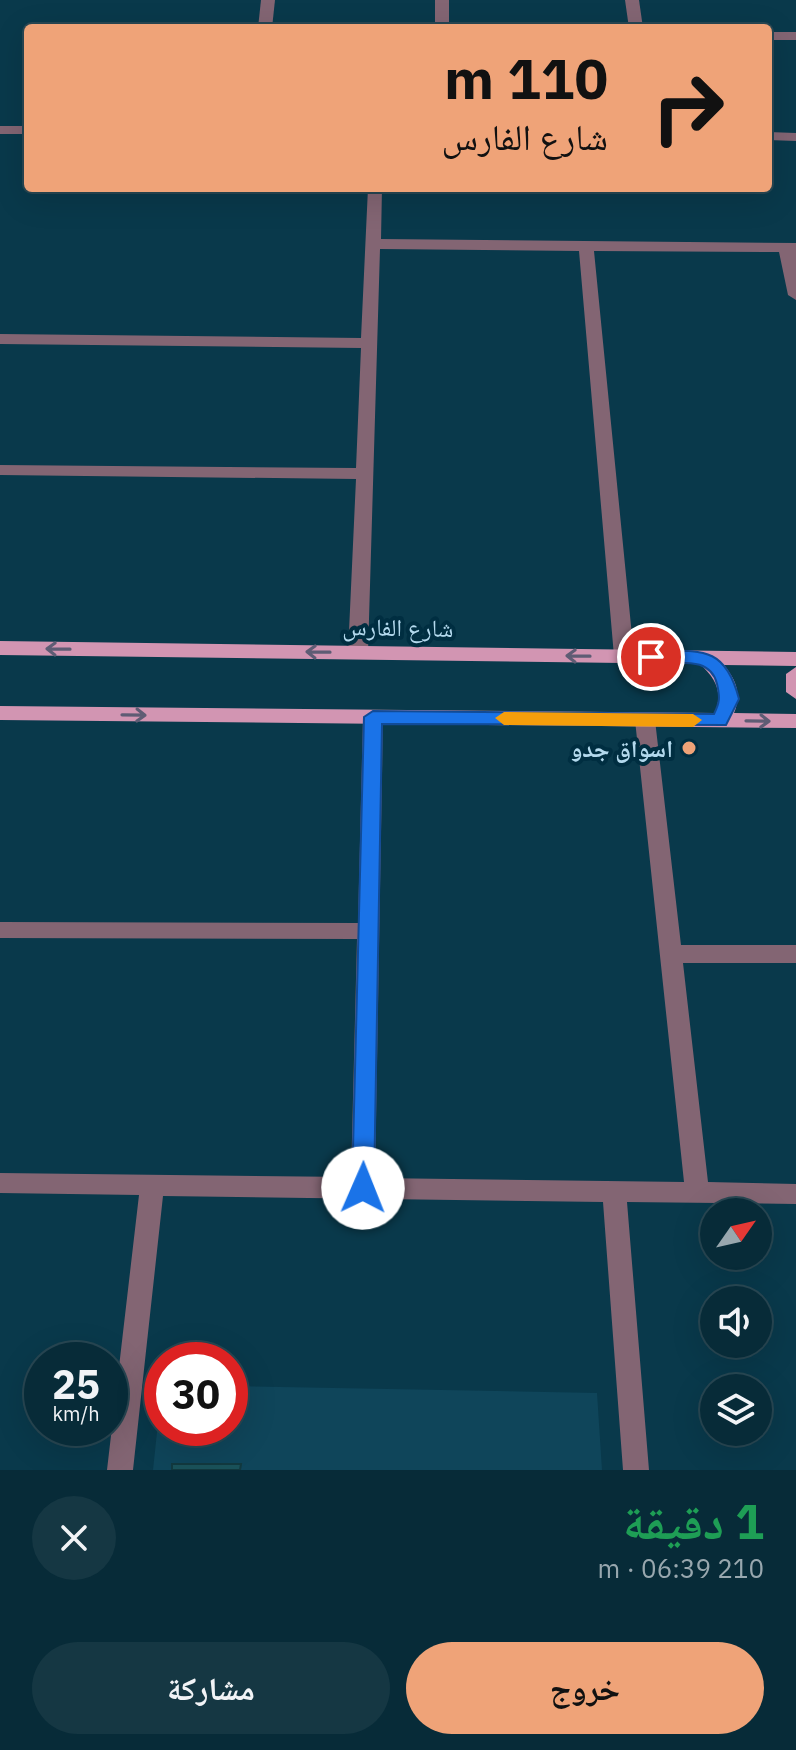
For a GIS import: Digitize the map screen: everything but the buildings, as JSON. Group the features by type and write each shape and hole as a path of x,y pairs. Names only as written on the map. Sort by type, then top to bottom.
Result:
{"main road":[{"name":"شارع الفارس","path":"0,648 796,659"},
{"path":"704,657 724,676 729,688 727,710 720,721"},
{"path":"796,674 796,692"},
{"path":"0,713 796,721"}],"street":[{"path":"265,24 268,0"},
{"path":"442,0 442,24"},
{"path":"632,0 635,24"},
{"path":"772,36 796,36"},
{"path":"0,130 24,130"},
{"path":"772,136 796,137"},
{"path":"358,653 375,192"},
{"path":"373,244 791,248 796,295"},
{"path":"586,246 624,656"},
{"path":"0,339 369,343"},
{"path":"0,470 364,474"},
{"path":"363,1188 373,717"},
{"path":"645,720 697,1192"},
{"path":"0,930 368,931"},
{"path":"671,954 796,954"},
{"path":"0,1183 796,1194"},
{"path":"120,1470 152,1185"},
{"path":"614,1191 636,1470"}],"shaded area":[{"path":"248,1386 597,1393 602,1470 153,1470 156,1446 248,1446"}],"slow traffic":[{"path":"504,718 693,720"}],"place":[{"name":"اسواق جدو","path":"689,748"}],"route":[{"path":"363,1188 373,717 720,721 730,699 724,676 715,666 704,657 651,657"}]}
